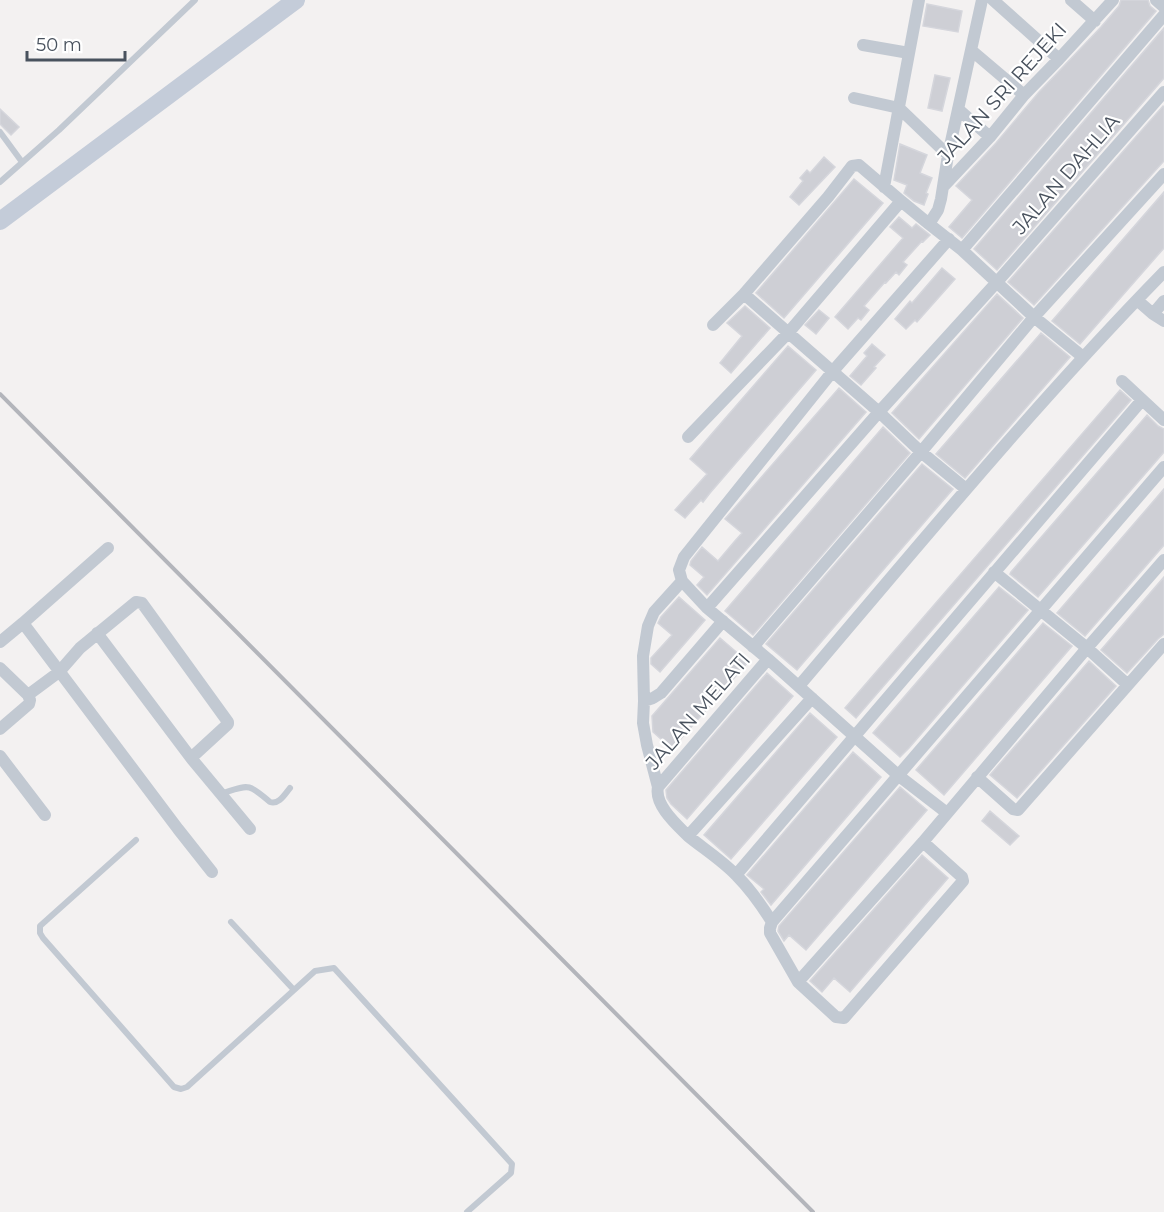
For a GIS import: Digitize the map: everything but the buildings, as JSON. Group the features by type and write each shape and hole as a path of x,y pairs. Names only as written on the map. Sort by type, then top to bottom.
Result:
{"street":[{"path":"0,221 296,0"},
{"path":"884,187 909,53 916,0"},
{"path":"929,224 938,210 944,186 948,155 982,0"},
{"path":"993,0 1059,59"},
{"path":"1071,0 1095,21"},
{"name":"JALAN SRI REJEKI","path":"944,186 990,137 1024,95 1113,0"},
{"path":"1156,0 1164,7"},
{"path":"962,250 1164,15"},
{"path":"863,45 909,53"},
{"path":"971,50 1024,95"},
{"name":"JALAN DAHLIA","path":"707,608 1164,92"},
{"path":"854,98 899,108 948,155"},
{"path":"958,109 990,137"},
{"path":"714,325 744,294 852,166 860,165 962,250 1034,317 1083,357"},
{"path":"753,647 1034,317 1164,174"},
{"path":"688,437 789,332 901,201"},
{"path":"946,813 899,776 799,686 707,608 681,581 679,570 684,557 833,371 949,239"},
{"path":"799,686 966,489 1083,357 1164,272"},
{"path":"744,294 879,412 921,452 966,489"},
{"path":"1137,300 1159,317 1164,301"},
{"path":"1122,381 1164,420"},
{"path":"736,875 1142,400"},
{"path":"923,842 962,877 963,881 844,1018 836,1017 798,982 770,933 772,922 1164,467"},
{"path":"0,642 108,548"},
{"path":"798,982 923,842 1164,560"},
{"path":"994,572 1087,648 1128,685"},
{"path":"681,581 654,612 648,626 643,656 643,723 658,787 657,792 670,819 736,875 772,922"},
{"path":"28,694 59,672 97,633 136,602 142,603 228,722 191,758"},
{"path":"644,701 653,699 661,693 723,621"},
{"path":"23,623 212,872"},
{"path":"97,633 191,758 250,829"},
{"path":"977,777 1013,809 1018,810 1164,644"},
{"name":"JALAN MELATI","path":"658,787 768,659"},
{"path":"0,668 30,698 29,704 0,729"},
{"path":"688,836 812,698"},
{"path":"0,756 45,815"}],"lane":[{"path":"0,182 59,130 195,0"},
{"path":"1,134 22,162"},
{"path":"220,794 241,787 252,788 273,803 277,802 290,788"},
{"path":"136,840 40,926 40,933 174,1087 187,1088 315,971 334,968 512,1164 511,1173 467,1212"},
{"path":"231,922 294,990"}],"railway":[{"path":"0,394 813,1212"}]}
